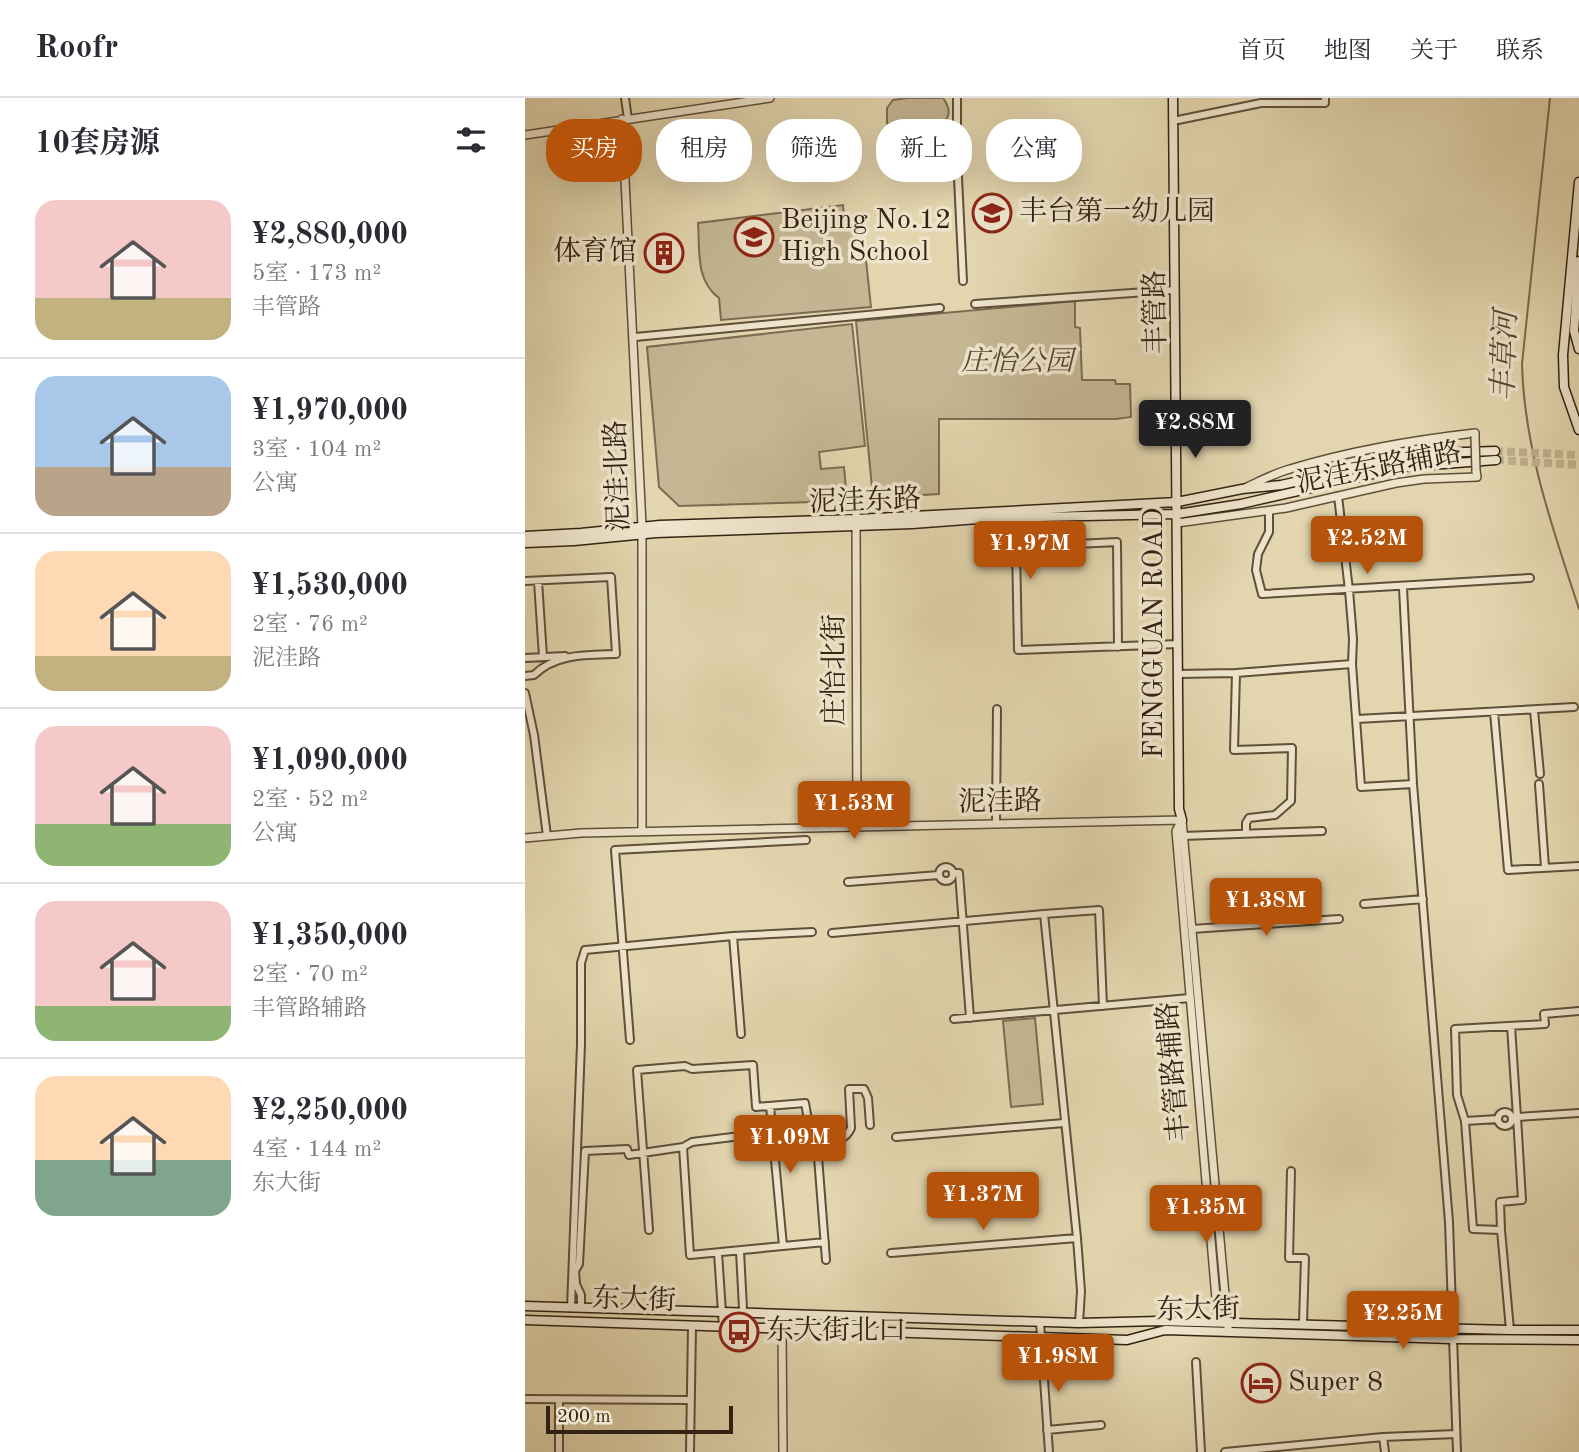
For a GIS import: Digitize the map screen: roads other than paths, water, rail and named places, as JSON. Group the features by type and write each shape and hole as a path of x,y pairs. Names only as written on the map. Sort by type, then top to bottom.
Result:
{"main road":[{"name":"丰管路","path":"1175,98 1178,120 1182,820"},
{"name":"FENGGUAN ROAD","path":"1175,98 1179,501"},
{"path":"1579,182 1563,355 1564,387 1579,430"},
{"path":"1579,261 1574,331 1579,349"},
{"name":"泥洼东路","path":"525,536 1179,501 1280,485 1436,453 1495,455 1404,467 1179,518 857,519"},
{"name":"FENGGUAN ROAD","path":"1179,518 1180,674"},
{"name":"泥洼东路","path":"525,543 575,541 642,529"},
{"name":"东大街","path":"525,1306 1040,1322 1126,1322 1452,1339 1579,1340"},
{"name":"东大街","path":"525,1320 1040,1339 1131,1339 1165,1330 1303,1323 1579,1330"},
{"path":"1126,1322 1133,1329 1131,1339"}],"street":[{"path":"625,98 625,119 770,98"},
{"path":"957,98 963,281"},
{"path":"1178,120 1261,103 1325,100"},
{"path":"525,133 546,130"},
{"name":"泥洼北路","path":"628,182 642,529 642,831"},
{"path":"975,304 1175,290"},
{"path":"635,337 940,308"},
{"name":"泥洼东路辅路","path":"1179,518 1286,508 1424,479 1477,477 1475,433 1420,439 1288,469 1242,489"},
{"path":"1338,496 1353,639 1352,664 1361,787 1413,784"},
{"path":"1269,514 1269,532 1258,554 1256,570 1262,594 1530,579"},
{"name":"庄怡北街","path":"857,519 857,827"},
{"path":"1118,647 1117,542 1016,547 1018,650 1118,647 1178,644"},
{"path":"525,581 611,577 617,654 525,658"},
{"path":"538,581 543,657"},
{"path":"1403,588 1413,784 1449,1222 1457,1452"},
{"path":"525,676 534,675 542,667 571,656"},
{"path":"1180,674 1236,673 1352,664"},
{"path":"1236,673 1234,750 1292,748 1291,801 1275,815 1249,818 1246,832"},
{"path":"525,693 534,735 547,836"},
{"path":"1357,719 1574,707"},
{"path":"996,824 997,709"},
{"path":"1534,710 1540,774"},
{"path":"1494,712 1509,870 1579,866"},
{"path":"1539,784 1545,867"},
{"path":"1182,820 1225,1326"},
{"name":"泥洼路","path":"525,838 642,831 1182,820"},
{"name":"丰管路辅路","path":"1182,820 1176,831 1205,1186 1225,1326"},
{"path":"1183,836 1322,831"},
{"path":"630,1040 615,850 806,840"},
{"path":"848,883 939,875 941,880 948,882 953,873 959,873 970,1018"},
{"path":"1364,904 1423,899"},
{"path":"832,933 1099,910 1103,1006"},
{"path":"1182,911 1191,927"},
{"path":"1044,914 1077,1238 1081,1291 1079,1323"},
{"path":"1191,927 1339,919"},
{"path":"576,1308 581,963 585,950 733,936 812,932"},
{"path":"733,936 741,1034"},
{"path":"954,1019 1190,998"},
{"path":"1501,1230 1473,1229 1465,1121 1458,1095 1455,1029 1545,1024 1544,1014 1579,1012"},
{"path":"1510,1330 1500,1202 1522,1200 1511,1026"},
{"path":"649,1230 637,1070 753,1065 756,1107 804,1103 811,1137 817,1144 826,1259"},
{"path":"817,1144 839,1141 849,1133 849,1089 864,1089 868,1098 870,1125"},
{"path":"770,1106 783,1246"},
{"path":"1465,1121 1498,1119 1501,1124 1507,1126 1515,1118 1579,1113"},
{"path":"896,1137 1064,1124"},
{"path":"576,1308 581,1295 576,1284 575,1271 579,1264 585,1150 627,1149 629,1154 683,1147 692,1142 773,1132"},
{"path":"683,1147 690,1255 825,1242"},
{"path":"1205,1186 1213,1166"},
{"path":"1291,1171 1289,1258 1304,1258 1303,1323"},
{"path":"891,1254 1077,1238"},
{"path":"740,1251 744,1328"},
{"path":"718,1253 723,1327"},
{"path":"1040,1322 1049,1452"},
{"path":"690,1452 692,1326"},
{"path":"782,1329 783,1452"},
{"path":"1196,1362 1201,1452"},
{"path":"525,1399 690,1400"},
{"path":"559,1399 559,1452"},
{"path":"1047,1430 1101,1425"},
{"path":"1225,1452 1383,1437 1456,1434"},
{"path":"1383,1437 1385,1452"}],"waterway":[{"name":"丰草河","path":"1550,98 1522,364 1534,458 1579,609"}],"tunnel":[{"path":"1495,451 1579,455"},
{"path":"1496,460 1579,465"}],"place":[{"name":"丰台第一幼儿园","path":"992,213"},
{"name":"Beijing No.12 High School","path":"754,237"},
{"name":"体育馆","path":"664,253"},
{"name":"东大街北口","path":"739,1332"},
{"name":"Super 8","path":"1261,1383"}],"park label":[{"name":"庄怡公园","path":"1017,363"}]}
